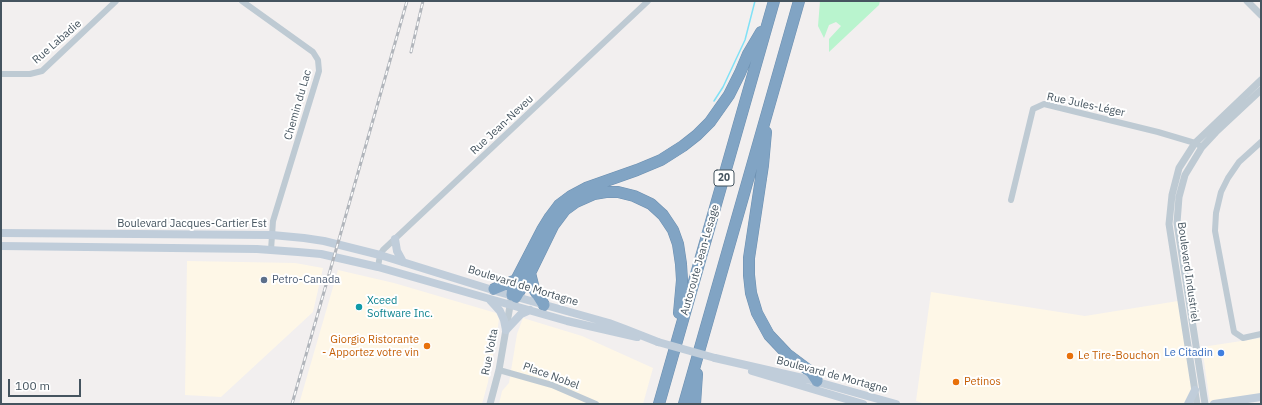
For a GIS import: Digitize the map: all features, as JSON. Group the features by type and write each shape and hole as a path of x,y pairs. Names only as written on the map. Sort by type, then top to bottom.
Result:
{"highway":[{"name":"Autoroute Jean-Lesage","path":"659,404 774,1"},
{"name":"20","path":"684,404 799,1"},
{"path":"513,299 513,288 516,280 547,221 556,209 565,200 586,188 661,160 683,146 702,131 715,116 729,95 748,54 769,18"},
{"path":"768,107 764,165 749,258 751,293 759,318 769,335 787,354 811,372 817,381"},
{"path":"513,299 530,273 553,226 561,214 568,207 585,197 602,193 618,192 638,197 651,204 663,215 671,226 678,244 681,259 682,280 677,338"},
{"path":"530,273 534,289 544,305"},
{"path":"491,294 516,280"},
{"path":"695,404 699,351"}],"main road":[{"name":"Boulevard Jacques-Cartier Est","path":"1,233 272,235 328,241 380,255"},
{"path":"395,239 403,262"},
{"path":"1,246 271,250 321,254 378,267"},
{"name":"Boulevard de Mortagne","path":"380,255 491,294"},
{"name":"Boulevard de Mortagne","path":"378,267 544,305 625,328 658,342"},
{"path":"491,294 499,308 506,330"},
{"name":"Boulevard de Mortagne","path":"513,299 530,310 715,358 840,400 861,404"},
{"path":"506,330 521,314 530,310"},
{"name":"Boulevard de Mortagne","path":"715,358 817,381 896,404"},
{"path":"1188,404 1195,390"},
{"path":"1214,404 1261,397"}],"street":[{"name":"Rue Labadie","path":"1,74 30,74 42,71 116,1"},
{"name":"Chemin du Lac","path":"242,1 313,52 318,60 319,71 273,221 271,250"},
{"name":"Rue Jean-Neveu","path":"380,255 383,250 648,1"},
{"path":"1248,1 1261,15"},
{"name":"Boulevard Industriel","path":"1205,404 1196,376 1179,292 1168,224 1173,188 1179,168 1194,143 1257,90 1261,80"},
{"name":"Rue Jules-Léger","path":"1011,200 1033,108 1044,104 1158,132 1194,143 1202,147"},
{"name":"Boulevard Industriel","path":"1197,404 1195,390 1196,376 1187,290 1177,224 1179,197 1185,175 1202,147 1216,132 1228,115"},
{"path":"1261,142 1239,162 1228,178 1221,192 1216,213 1216,231 1234,332 1243,338 1261,334"},
{"path":"1170,232 1178,231"},
{"path":"378,267 380,255"},
{"path":"1179,292 1187,290"},
{"name":"Rue Volta","path":"490,404 499,370 513,299"},
{"name":"Place Nobel","path":"499,370 552,385 596,404"},
{"path":"861,404 864,394"}],"shaded area":[{"path":"187,261 295,263 323,268 313,312 221,397 185,395"},
{"path":"338,270 394,283 496,313 499,319 497,333 488,382 482,404 299,404"},
{"path":"931,292 1085,316 1178,301 1193,391 1187,404 926,404 916,401"},
{"path":"523,318 582,336 653,368 643,404 499,404 502,391 509,383 517,334"},
{"path":"1261,338 1261,394 1210,403 1202,347"}],"green space":[{"path":"820,1 880,1 879,5 829,52 829,39 841,26 836,22 829,25 824,38 818,26"}],"waterway":[{"path":"714,101 723,87 745,40 755,1"}],"railway":[{"path":"292,404 407,1"},
{"path":"411,52 423,1"}],"place":[{"name":"Petro-Canada","path":"264,280"},
{"name":"Xceed Software Inc.","path":"359,307"},
{"name":"Giorgio Ristorante - Apportez votre vin","path":"427,346"},
{"name":"Le Citadin","path":"1221,353"},
{"name":"Le Tire-Bouchon","path":"1070,356"},
{"name":"Petinos","path":"956,382"}]}
